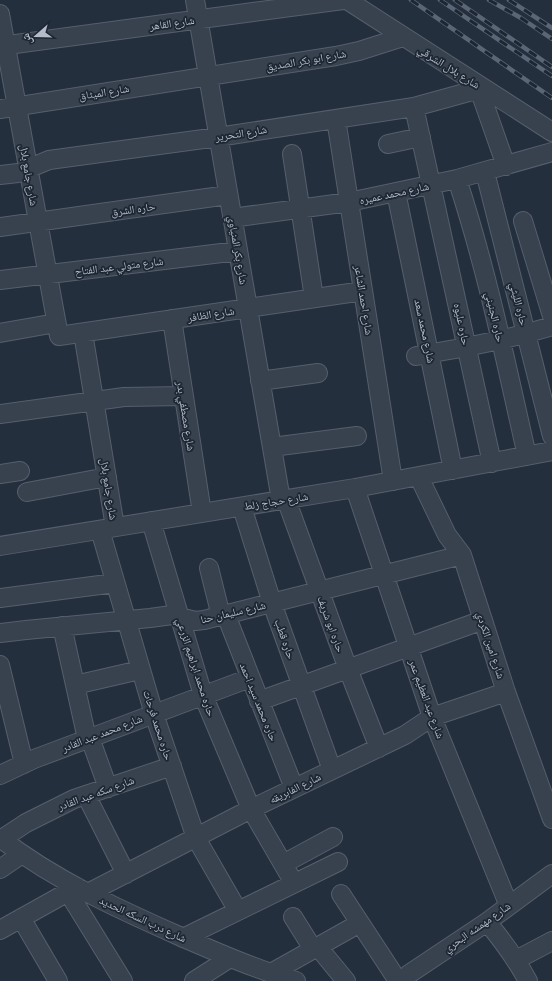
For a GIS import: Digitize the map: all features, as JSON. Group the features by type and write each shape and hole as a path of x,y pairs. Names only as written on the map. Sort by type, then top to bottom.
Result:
{"street":[{"name":"شارع بكر المنياوي","path":"195,0 260,381 283,500"},
{"name":"شارع القاهر","path":"3,45 343,0"},
{"name":"شارع بلال الشرقي","path":"347,0 480,88 552,132"},
{"name":"شارع جامع بلال","path":"0,14 8,107 28,168 57,330"},
{"name":"شارع ابو بكر الصديق","path":"208,76 336,56 403,38"},
{"name":"شارع الميثاق","path":"8,107 208,76"},
{"name":"شارع التحرير","path":"0,175 18,173 49,160 218,137 414,107 480,88"},
{"path":"480,88 506,166"},
{"name":"حاره عليوه","path":"414,107 492,463"},
{"name":"شارع احمد الشاعر","path":"336,119 392,481"},
{"path":"388,144 421,137"},
{"name":"شارع محمد عميره","path":"232,218 349,202 457,179 552,152"},
{"path":"292,154 314,298"},
{"name":"حاره الليثي","path":"485,172 552,436"},
{"name":"حاره الجنيني","path":"457,179 472,227 501,340 527,456"},
{"name":"شارع محمد سعد","path":"396,192 423,355 453,470"},
{"name":"حاره الشرق","path":"0,228 228,194"},
{"path":"523,221 552,316"},
{"name":"شارع متولي عبد الفتاح","path":"0,280 238,251"},
{"name":"شارع الظافر","path":"0,333 57,330 83,333 363,290"},
{"name":"شارع مصطفي بدر","path":"172,320 202,513"},
{"path":"423,355 467,348 526,334 552,326"},
{"name":"شارع جامع بلال","path":"83,333 107,477 108,529"},
{"path":"260,381 318,373"},
{"path":"0,414 131,396 183,396"},
{"path":"272,447 357,436"},
{"name":"شارع حجاج زلط","path":"0,546 355,488 552,451"},
{"path":"0,474 20,471"},
{"name":"شارع امين الكردي","path":"419,476 447,535 462,556 506,692 552,820"},
{"path":"27,492 107,477"},
{"name":"شارع عبد العظيم عمر","path":"355,488 432,717 509,906"},
{"name":"حاره ابو شريف","path":"283,500 379,748"},
{"name":"حاره قطب","path":"242,507 272,603 332,770"},
{"name":"حاره محمد ابراهيم الزرعي","path":"152,521 203,695 251,809 294,883"},
{"name":"حاره محمد فرحات","path":"108,529 115,583 140,670 196,838 238,911"},
{"name":"شارع سليمان حنا","path":"0,633 172,615 195,621 462,556"},
{"name":"حاره محمد سيد احمد","path":"209,568 223,615 294,788"},
{"path":"0,598 115,583"},
{"path":"259,701 483,620"},
{"path":"62,626 89,738 108,788"},
{"path":"0,665 5,706 24,764"},
{"path":"75,685 140,670"},
{"name":"شارع محمد عبد القادر","path":"0,775 89,738 250,678"},
{"name":"شارع الفابريقه","path":"0,930 21,918 77,891 126,874 251,809 405,735 432,717 506,692"},
{"name":"شارع سكه عبد القادر","path":"1,838 50,810 86,795 172,766"},
{"path":"86,795 126,874"},
{"path":"283,864 333,837"},
{"name":"شارع درب السكه الحديد","path":"1,838 77,891 230,958 263,975 296,981"},
{"path":"0,869 22,854"},
{"path":"183,938 338,862"},
{"name":"شارع مهمشه البحري","path":"403,981 409,974 487,922 552,874"},
{"path":"77,891 123,981"},
{"path":"341,894 398,981"},
{"path":"293,917 315,948 346,981"},
{"path":"21,918 58,981"},
{"path":"487,922 503,941 528,981"},
{"path":"263,975 360,923"},
{"path":"516,960 552,941"},
{"path":"199,979 230,958"}],"railway":[{"path":"411,0 552,98"},
{"path":"440,0 552,76"},
{"path":"455,0 552,67"},
{"path":"489,0 521,18 552,39"},
{"path":"509,0 552,28"}]}
